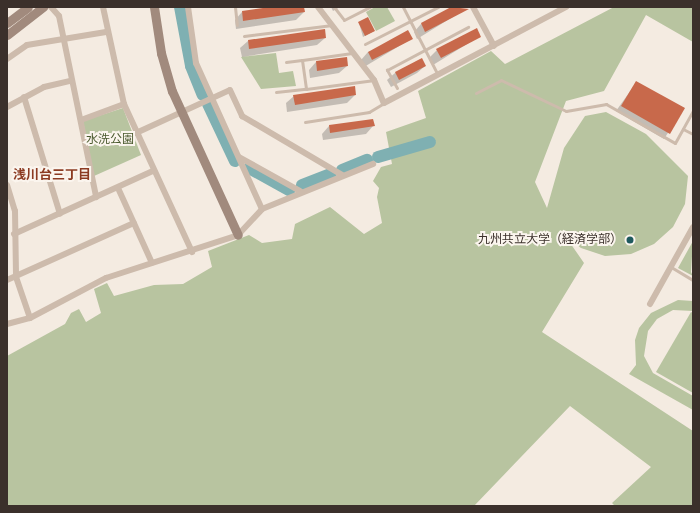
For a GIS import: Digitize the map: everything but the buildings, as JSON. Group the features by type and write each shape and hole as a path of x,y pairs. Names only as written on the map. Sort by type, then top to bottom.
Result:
{"street":[{"path":"8,19 28,7"},
{"path":"7,35 43,7"},
{"path":"51,7 59,16 62,37 81,120 96,197"},
{"path":"102,7 106,32 124,104 153,171 192,252"},
{"path":"154,7 161,53 181,112 238,235"},
{"path":"188,7 196,63 210,97 262,209"},
{"path":"318,7 374,80 384,103 566,7"},
{"path":"473,7 494,46"},
{"path":"7,59 27,45 62,37 106,32"},
{"path":"7,107 44,87 71,81"},
{"path":"136,133 210,97 230,90 242,116 342,175"},
{"path":"24,97 60,214"},
{"path":"81,120 124,104"},
{"path":"239,157 300,191"},
{"path":"8,326 30,318 106,278 192,252 238,235 262,209 300,191 373,164"},
{"path":"14,234 153,171"},
{"path":"7,185 15,211 14,234 16,277 30,318"},
{"path":"118,188 152,263"},
{"path":"7,280 134,223"},
{"path":"650,304 693,227"}],"lane":[{"path":"234,7 237,25"},
{"path":"334,7 344,20 370,7"},
{"path":"403,7 438,75"},
{"path":"365,44 438,7"},
{"path":"244,36 332,25"},
{"path":"397,88 387,70 468,26"},
{"path":"286,62 352,53"},
{"path":"302,60 306,89"},
{"path":"276,92 374,80"},
{"path":"476,93 501,80 566,111 606,104 675,143 693,111"},
{"path":"305,122 369,112 384,103"},
{"path":"683,129 693,134"},
{"path":"671,267 693,280"}],"green space":[{"path":"375,7 387,7 395,21 376,31 366,12"},
{"path":"614,7 693,7 693,42 646,15 604,91 566,101 535,182 547,208 564,148 585,116 606,112 646,134 688,176 685,204 673,227 654,244 631,254 605,256 581,248 566,237 584,263 542,332 693,431 693,506 615,506 612,503 651,467 570,406 474,506 7,506 7,356 65,324 71,313 79,309 86,322 101,313 94,289 107,283 114,296 154,285 183,284 212,267 208,251 249,235 262,243 292,239 295,224 330,207 364,234 382,223 377,197 379,188 373,181 381,167 392,164 386,132 426,118 418,91 491,51 505,64"},
{"path":"276,53 279,73 293,71 296,86 261,89 241,57"},
{"name":"水洗公園","path":"123,108 141,155 94,176 83,121"},
{"path":"693,241 691,272 693,276 678,268"},
{"path":"678,300 693,301 693,311 673,310 657,319 648,331 644,356 653,373 693,396 693,410 629,374 636,365 635,340 639,328 651,313"},
{"path":"691,312 693,313 693,393 656,372"}],"waterway":[{"path":"180,7 191,66 203,95"},
{"path":"208,104 235,161"},
{"path":"378,157 430,142"},
{"path":"342,170 367,160"},
{"path":"249,168 289,190"},
{"path":"302,185 331,174"}],"place":[{"name":"九州共立大学（経済学部）","path":"630,240"}],"district":[{"name":"浅川台三丁目","path":"52,175"}]}
